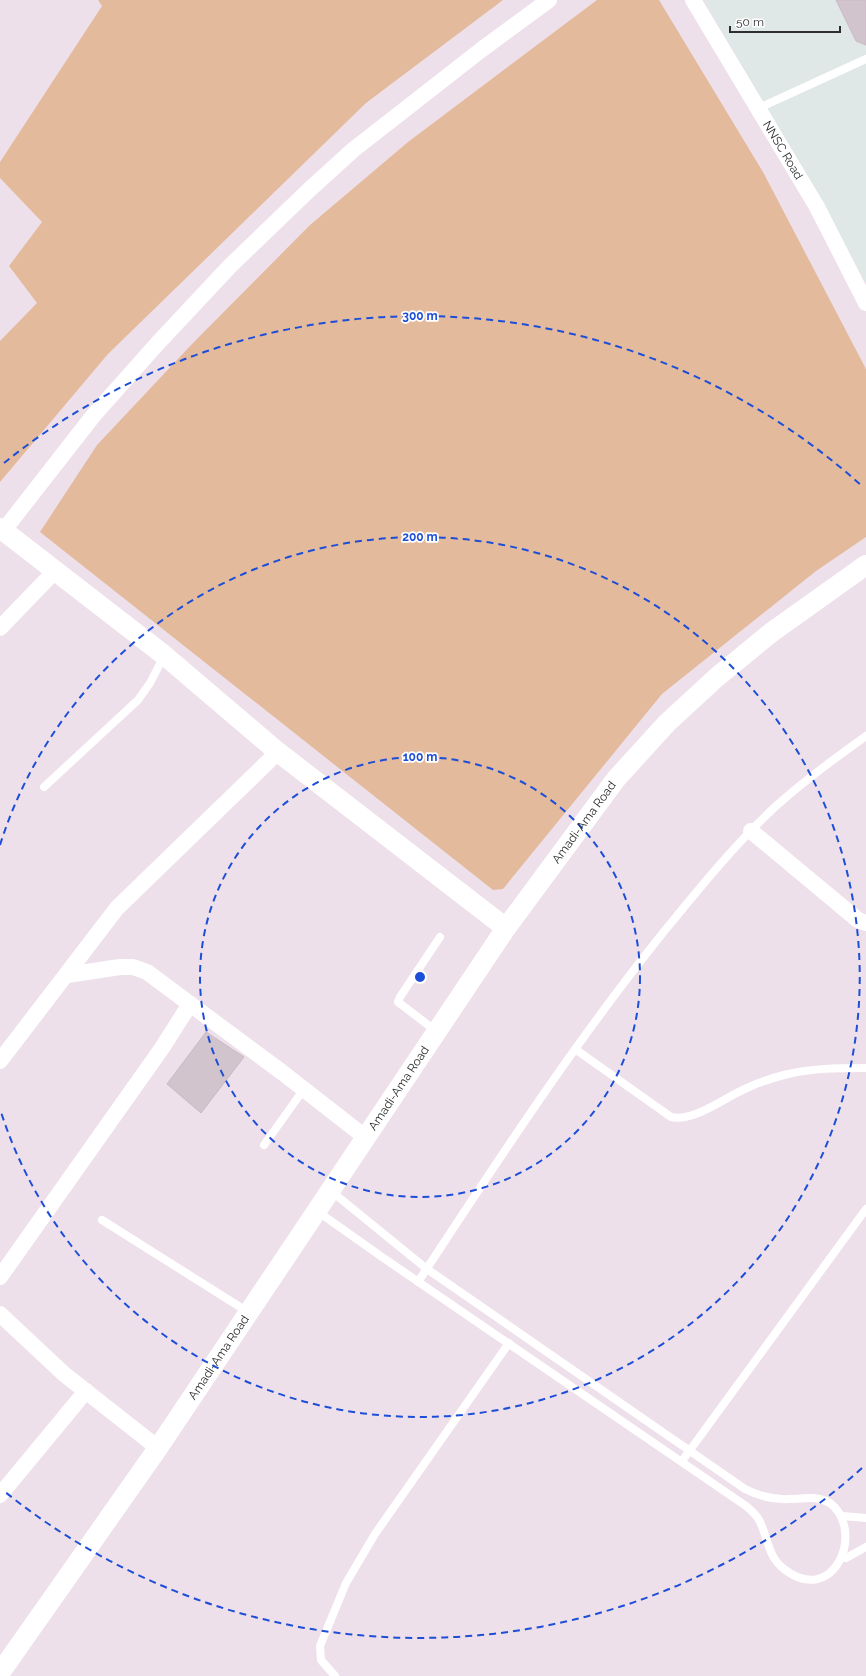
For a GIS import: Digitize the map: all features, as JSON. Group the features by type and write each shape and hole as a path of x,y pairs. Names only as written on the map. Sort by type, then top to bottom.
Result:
{"street":[{"path":"506,928 278,752 164,655 2,529 93,416 157,344 236,260 353,150 481,50 550,0"},
{"name":"NNSC Road","path":"693,0 817,207 866,303"},
{"name":"Amadi-Ama Road","path":"0,1673 158,1448 506,928 616,779 667,723 717,677 772,632 866,565"},
{"path":"0,628 55,571"},
{"path":"0,1062 117,908 278,752"},
{"path":"751,831 858,920 866,923"},
{"path":"66,975 120,967 133,967 147,972 366,1137"},
{"path":"0,1278 162,1048 190,1004"},
{"path":"0,1314 64,1374 158,1448"},
{"path":"0,1495 86,1391"}],"lane":[{"path":"757,109 866,59"},
{"path":"44,787 138,700 150,683 164,655"},
{"path":"418,1282 545,1090 620,987 721,861 776,806 828,763 866,736"},
{"path":"436,1031 398,1002 400,996 440,937"},
{"path":"575,1049 671,1117 679,1119 691,1116 746,1088 784,1075 824,1068 866,1068"},
{"path":"264,1145 304,1089"},
{"path":"317,1210 418,1282 746,1506 756,1515 761,1523 774,1560 794,1576 817,1580 831,1576 842,1566 846,1558 851,1539 848,1525 843,1516 830,1503 817,1498 773,1499 756,1495 745,1489 427,1269 330,1190"},
{"path":"682,1461 866,1209"},
{"path":"102,1220 248,1312"},
{"path":"335,1676 321,1660 320,1646 346,1583 375,1534 509,1343"},
{"path":"843,1516 866,1518"},
{"path":"846,1558 866,1548"}],"shaded area":[{"path":"98,0 503,0 366,103 108,354 0,482 0,341 37,303 9,266 42,222 0,178 0,162 102,6"},
{"path":"597,0 659,0 763,172 866,369 866,537 816,571 662,694 503,889 493,890 40,532 97,445 192,344 310,225 408,142"},
{"path":"704,0 866,0 866,283"}],"building":[{"path":"836,0 866,0 866,45 856,41"},
{"path":"206,1032 244,1057 201,1113 167,1084"}]}
